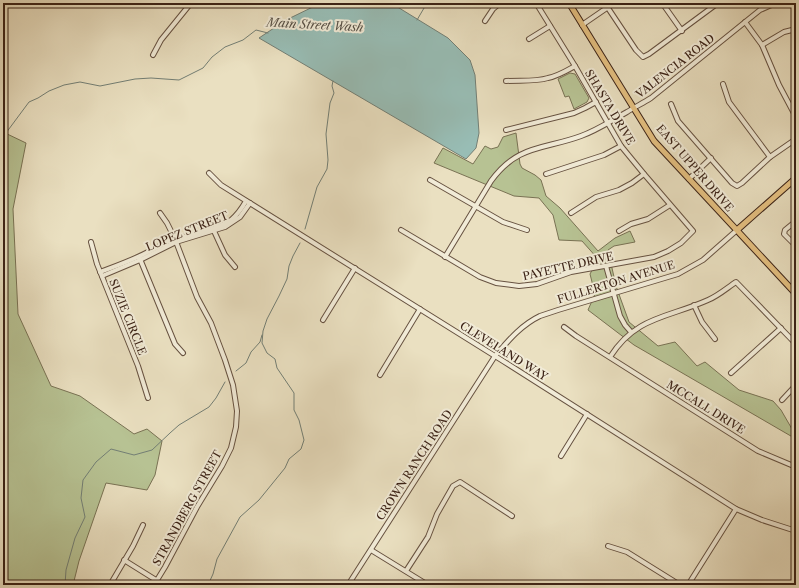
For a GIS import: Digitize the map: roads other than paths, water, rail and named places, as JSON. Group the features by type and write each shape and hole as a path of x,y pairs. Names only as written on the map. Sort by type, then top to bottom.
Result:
{"main road":[{"name":"EAST UPPER DRIVE","path":"569,3 654,141 796,294"},
{"name":"FULLERTON AVENUE","path":"737,230 796,178"}],"street":[{"path":"153,55 161,40 191,3"},
{"path":"232,3 236,5 239,3"},
{"path":"485,21 493,9 500,3"},
{"name":"SHASTA DRIVE","path":"536,3 575,66 621,146 693,231"},
{"path":"582,25 614,3"},
{"path":"608,8 636,50 643,57 718,3"},
{"name":"VALENCIA ROAD","path":"445,257 486,188 497,173 511,160 520,154 531,150 580,137 592,132 639,106 651,98 744,22 760,10 776,3"},
{"path":"665,7 682,30"},
{"path":"744,22 762,45 779,85 796,117"},
{"path":"529,39 550,26"},
{"path":"762,45 784,32 796,29"},
{"path":"506,81 541,80 561,74 575,66"},
{"path":"722,84 729,102 770,157"},
{"path":"506,130 574,113 596,102"},
{"path":"671,104 678,121 732,183 737,186 770,157 796,140"},
{"path":"546,174 604,155 621,146"},
{"path":"689,179 711,158"},
{"name":"CLEVELAND WAY","path":"209,173 221,185 736,509 762,520 796,531"},
{"path":"571,213 596,197 619,190 644,174"},
{"path":"430,180 503,222 527,230"},
{"name":"LOPEZ STREET","path":"101,274 176,241 214,230 232,219 248,202"},
{"path":"619,231 631,224 648,219 670,205"},
{"name":"STRANDBERG STREET","path":"154,585 231,448 236,427 237,411 234,385 211,323 195,290 176,241 167,223 160,214"},
{"path":"796,221 785,230 784,234 796,246"},
{"path":"214,230 225,255 235,267"},
{"name":"PAYETTE DRIVE","path":"401,230 480,277 496,283 519,286 537,284 571,272 654,257 681,243 693,231"},
{"name":"FULLERTON AVENUE","path":"495,356 507,341 517,332 528,323 539,317 678,274 703,260 737,230"},
{"name":"SUZIE CIRCLE","path":"91,242 97,264 138,366 148,398"},
{"path":"139,258 175,344 184,353"},
{"path":"606,266 620,316 631,332"},
{"path":"323,320 355,268"},
{"path":"610,357 615,349 631,332 656,319 709,300 736,282 796,344"},
{"path":"694,305 702,322 715,339"},
{"path":"380,375 420,309"},
{"name":"MCCALL DRIVE","path":"564,327 758,450 796,467"},
{"path":"731,373 781,328"},
{"name":"CROWN RANCH ROAD","path":"348,585 495,356"},
{"path":"782,400 796,385"},
{"path":"561,456 587,414"},
{"path":"406,571 428,537 437,514 453,486 460,482 512,516"},
{"path":"688,585 736,509"},
{"path":"110,585 133,546 143,525"},
{"path":"608,546 627,552 680,585"},
{"path":"371,550 428,585"},
{"path":"124,560 156,580"}],"water":[{"path":"321,3 391,3 448,38 470,60 475,75 479,133 476,148 466,159 259,38 286,20"}],"waterway":[{"path":"417,20 427,3"},
{"name":"Main Street Wash","path":"3,137 29,102 64,85 80,82 100,86 135,79 151,78 179,80 203,68 212,57 225,47 243,40 256,30 268,33"},
{"path":"305,229 317,187 327,169 328,160 326,134 330,103 334,93 332,86 333,81"},
{"path":"208,585 217,559 240,517 259,500 285,468 289,459 301,449 304,440 299,420 294,410 294,393 277,368 275,359 267,353 262,343 263,331 267,319 287,279 289,266 300,243"},
{"path":"236,371 246,363 251,352 260,342 262,335"},
{"path":"65,585 66,570 75,538 85,517 81,498 83,480 96,462 111,449 134,455 152,450 179,425 209,407 225,382"}]}
